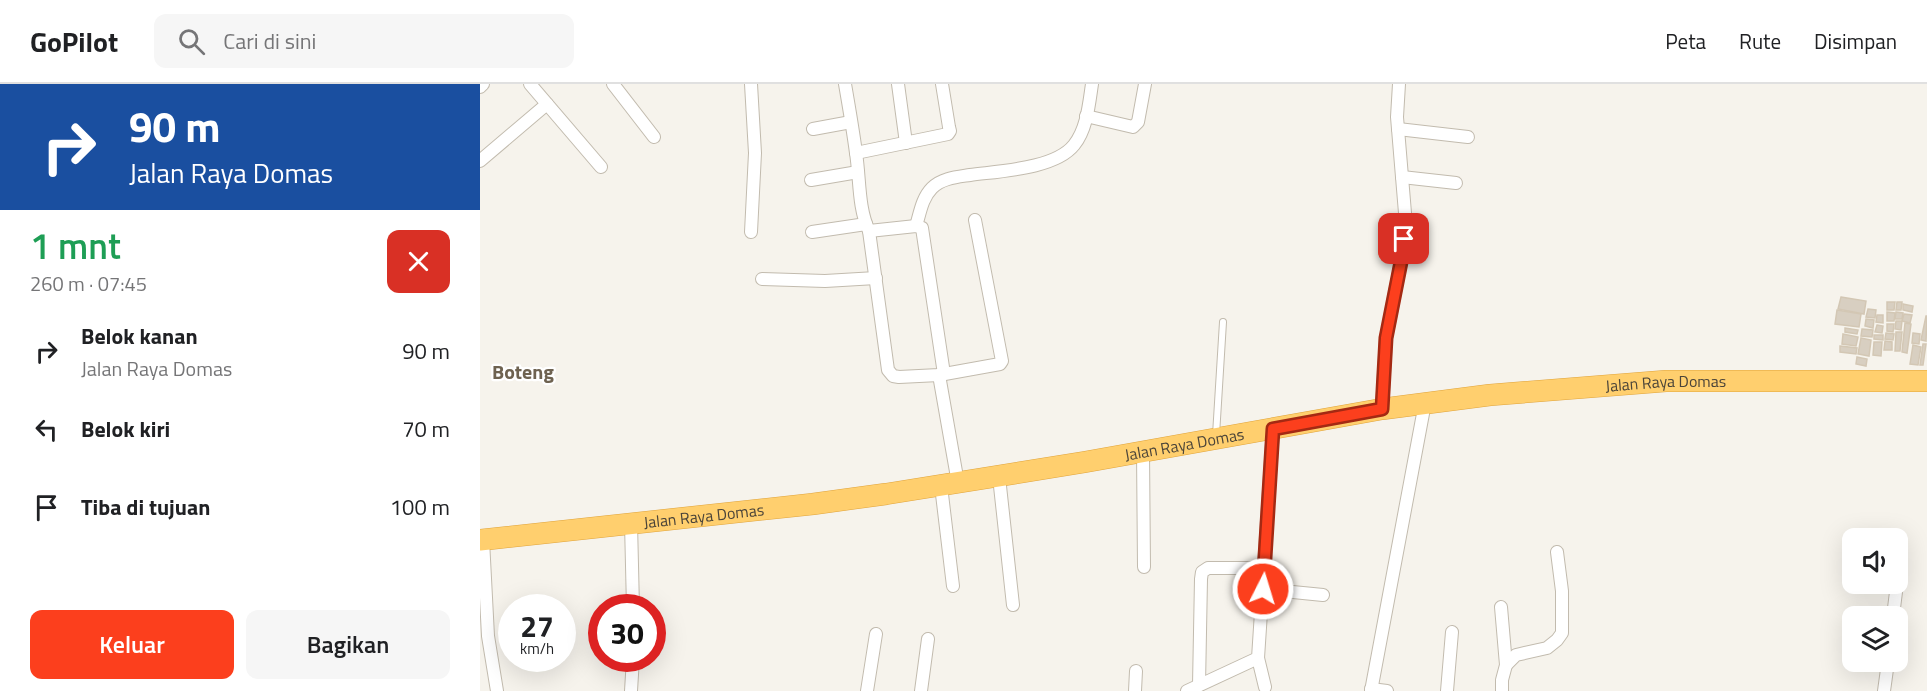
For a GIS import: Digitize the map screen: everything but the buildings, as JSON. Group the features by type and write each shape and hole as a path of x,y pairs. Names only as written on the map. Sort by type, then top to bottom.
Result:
{"highway":[{"name":"Jalan Raya Domas","path":"481,540 813,504 999,477 1382,409 1501,394 1666,381 1927,381"}],"street":[{"path":"530,84 601,167"},
{"path":"613,84 654,137"},
{"path":"751,84 755,153 751,232"},
{"path":"845,84 876,278 888,370 893,376 942,375 998,365 1002,361 975,220"},
{"path":"898,84 906,143"},
{"path":"856,153 948,134 950,131 942,84"},
{"path":"916,226 924,199 932,187 946,179 1039,165 1066,153 1082,131 1092,84"},
{"path":"1086,116 1136,125 1145,84"},
{"path":"1382,409 1386,338 1404,239 1405,213 1397,117 1399,84"},
{"path":"480,161 547,104"},
{"path":"813,129 851,122"},
{"path":"1398,129 1468,137"},
{"path":"811,180 858,172"},
{"path":"1402,177 1456,183"},
{"path":"812,232 868,227 916,226 922,228 942,375 953,586"},
{"path":"762,279 825,281 876,278"},
{"path":"1387,691 1371,690 1425,403"},
{"path":"1265,687 1258,658 1273,429"},
{"path":"1143,452 1144,567"},
{"path":"999,477 1013,605"},
{"path":"631,523 633,594"},
{"path":"481,540 488,636 497,691"},
{"path":"1506,665 1516,655 1547,648 1562,633 1562,591 1557,552"},
{"path":"1199,685 1202,572 1208,568 1265,568"},
{"path":"1263,589 1323,595"},
{"path":"1501,607 1506,665 1502,691"},
{"path":"1447,691 1452,632"},
{"path":"867,691 876,634"},
{"path":"921,691 928,639"},
{"path":"1187,691 1258,658"},
{"path":"1135,691 1136,671"},
{"path":"631,691 632,672"},
{"path":"1884,691 1887,672"}],"lane":[{"path":"1216,439 1223,322"}],"district":[{"name":"Boteng","path":"523,372"}],"route":[{"path":"1263,589 1273,429 1382,409 1386,338 1404,239"}]}
